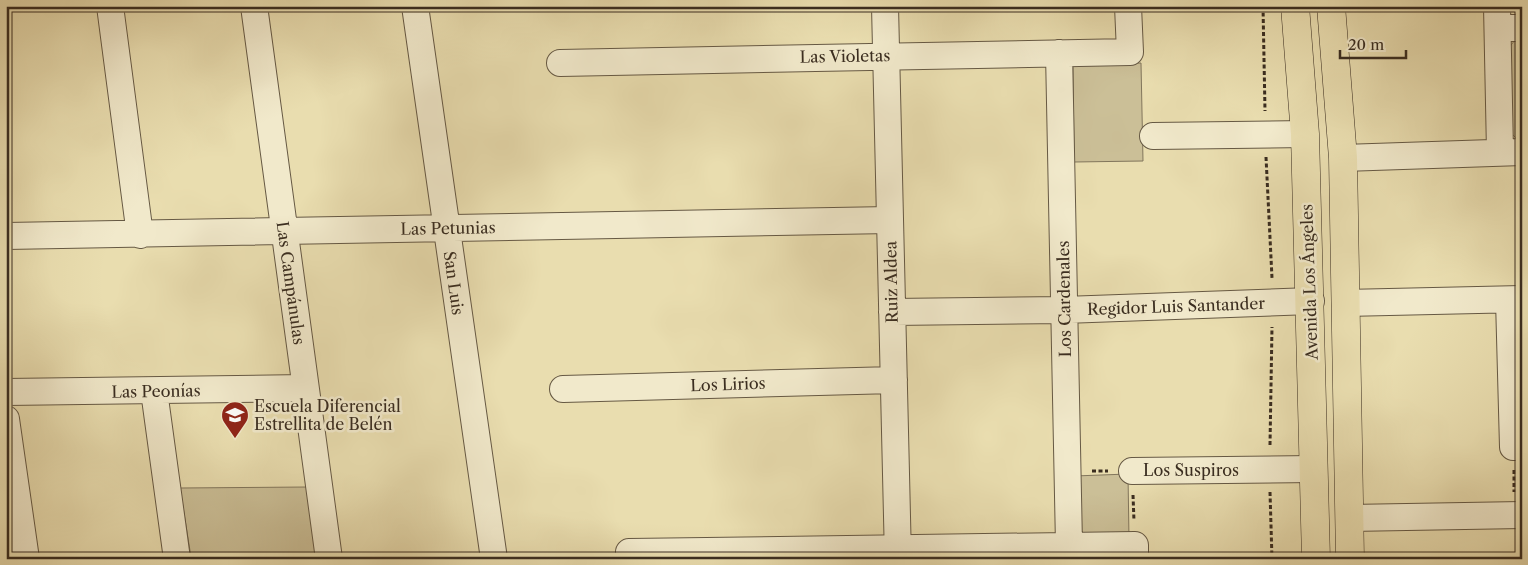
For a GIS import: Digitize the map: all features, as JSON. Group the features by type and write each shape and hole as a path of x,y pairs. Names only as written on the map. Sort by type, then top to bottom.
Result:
{"main road":[{"name":"Avenida Los Ángeles","path":"1295,6 1305,134 1316,559"},
{"path":"1331,6 1343,158 1350,559"}],"street":[{"path":"110,6 140,235"},
{"name":"Las Campánulas","path":"254,6 329,559"},
{"name":"San Luis","path":"415,6 494,559"},
{"name":"Ruiz Aldea","path":"885,6 898,553"},
{"name":"Las Violetas","path":"560,63 886,55 1130,52 1128,6"},
{"path":"1343,158 1511,152 1506,21"},
{"name":"Los Cardenales","path":"1059,53 1069,545"},
{"path":"1153,136 1305,134"},
{"name":"Las Petunias","path":"6,236 890,220"},
{"path":"1345,303 1516,299 1518,447"},
{"name":"Regidor Luis Santander","path":"892,312 1064,310 1310,301"},
{"name":"Los Lirios","path":"563,389 894,380"},
{"name":"Las Peonías","path":"6,392 306,388"},
{"path":"154,391 176,559"},
{"path":"6,419 26,559"},
{"name":"Los Suspiros","path":"1132,471 1314,469"},
{"path":"1349,518 1518,515"},
{"path":"629,552 898,553 1069,545 1135,552"}],"path":[{"path":"1518,447 1518,515"},
{"path":"1132,471 1135,552"},
{"name":"Los Suspiros","path":"1068,472 1132,471"}],"shaded area":[{"path":"1518,36 1522,36 1522,140 1518,140 1509,131 1508,49"},
{"path":"1141,63 1143,161 1074,162 1073,65"},
{"path":"1128,474 1129,539 1076,540 1074,476"},
{"path":"307,487 317,556 191,557 180,488"}],"place":[{"name":"Escuela Diferencial Estrellita de Belén","path":"235,439"}]}
